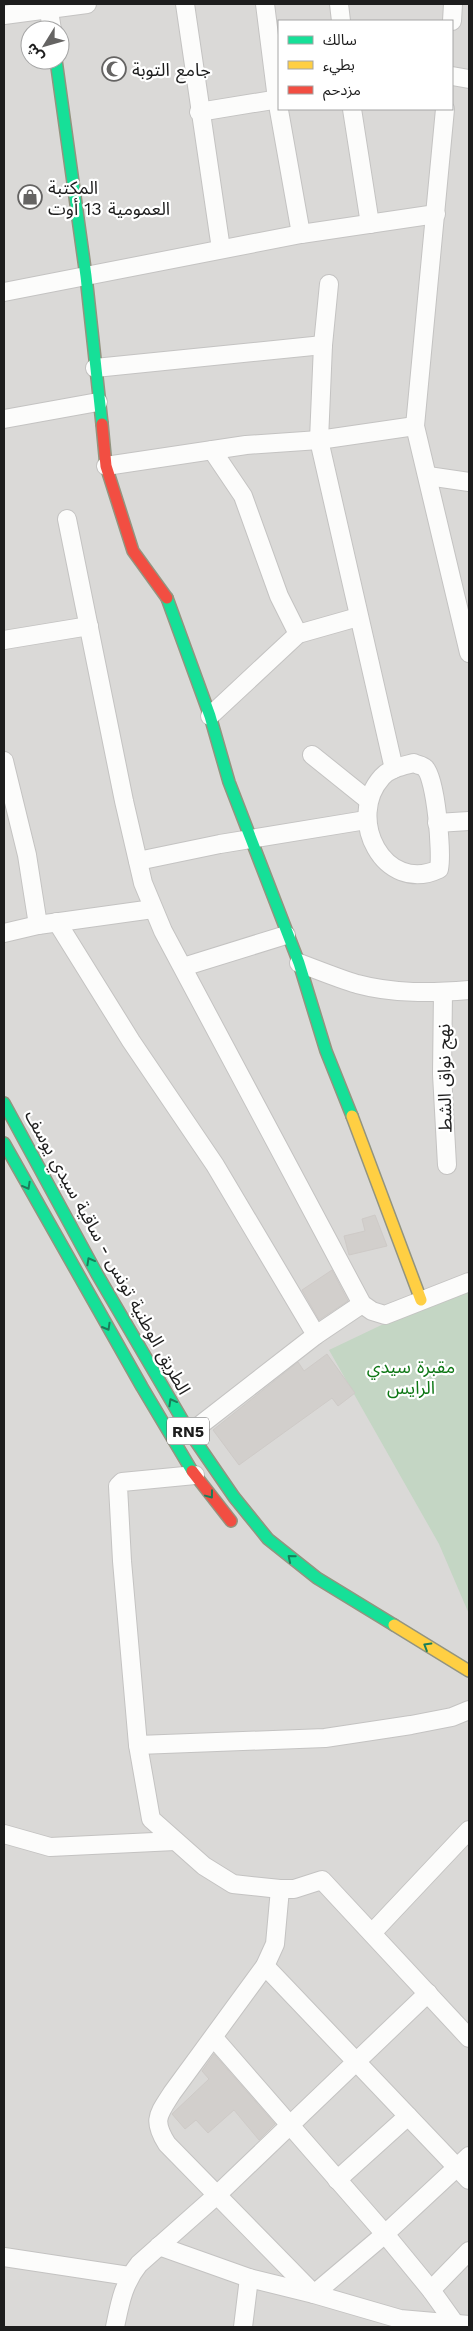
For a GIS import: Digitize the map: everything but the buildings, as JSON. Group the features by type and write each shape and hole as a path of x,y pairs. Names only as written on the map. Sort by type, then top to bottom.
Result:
{"street":[{"path":"4,15 49,11 87,4"},
{"path":"185,4 199,112 221,249"},
{"path":"199,112 278,99 265,4"},
{"path":"339,4 341,20"},
{"path":"452,20 453,4"},
{"path":"49,11 50,20"},
{"path":"57,70 86,276 106,466 133,551 164,592 210,716 250,840 286,935 299,963 326,1051 365,1147 421,1300"},
{"path":"453,76 469,79"},
{"path":"280,110 301,234"},
{"path":"352,110 370,224"},
{"path":"445,110 415,426 469,653"},
{"path":"4,292 301,234 436,214"},
{"path":"329,284 323,345 319,440 394,769"},
{"path":"96,368 323,345"},
{"path":"4,419 98,402"},
{"path":"106,466 246,445 319,440 415,426"},
{"path":"212,450 243,496 279,596 298,634"},
{"path":"428,476 469,482"},
{"path":"67,520 143,884 153,909 183,967 362,1304 372,1311 385,1315 396,1313 421,1300 469,1282"},
{"path":"210,716 298,634 358,617"},
{"path":"4,640 89,626"},
{"path":"312,755 368,800"},
{"path":"4,761 27,855 38,925"},
{"path":"414,764 424,767 433,785 439,869 425,874 400,872 389,864 378,850 366,820 368,800 383,776 394,769 414,764"},
{"path":"138,860 366,820"},
{"path":"437,823 469,821"},
{"path":"4,933 38,925 153,909"},
{"path":"57,922 131,1041 215,1165 316,1335"},
{"path":"183,967 286,935"},
{"path":"299,963 357,984 377,988 443,992 469,990"},
{"name":"نهج نواق الشط","path":"443,992 442,1074 447,1165"},
{"name":"الطريق الوطنية تونس - ساقية سيدي يوسف","path":"4,1103 97,1274 190,1433 234,1497 268,1539 294,1562 349,1599 469,1671"},
{"name":"الطريق الوطنية تونس - ساقية سيدي يوسف","path":"4,1143 94,1305 195,1475 241,1532"},
{"path":"190,1433 316,1335 362,1304"},
{"path":"195,1475 122,1482 118,1486 122,1561 138,1745 151,1819 204,1866 233,1884 294,1889 322,1880 428,1993 467,2030"},
{"path":"138,1745 325,1738 411,1725 452,1717 469,1710"},
{"path":"372,1933 469,1830"},
{"path":"4,1834 50,1847 175,1841"},
{"path":"280,1889 275,1944 265,1966 159,2113 158,2130 167,2144 314,2294"},
{"path":"265,1966 408,2116 463,2162 469,2180"},
{"path":"115,2327 122,2291 129,2276 290,2126 428,1993"},
{"path":"214,2038 462,2325"},
{"path":"337,2180 408,2116"},
{"path":"314,2294 385,2234 463,2162"},
{"path":"159,2246 249,2278 314,2294 400,2319 462,2325"},
{"path":"431,2290 469,2252"},
{"path":"4,2257 129,2276"},
{"path":"243,2327 249,2278"}],"shaded area":[{"path":"4,4 469,4 469,2327 4,2327"}],"green space":[{"name":"مقبرة سيدي الرايس","path":"469,1286 469,1614 439,1544 329,1350 459,1288"}],"traffic: fast":[{"path":"57,70 86,276 102,424"},
{"path":"167,598 210,716 229,782 299,963 326,1051 352,1116"},
{"path":"4,1103 97,1274 190,1433 234,1497 268,1539 317,1578 394,1625"},
{"path":"4,1143 142,1387 192,1471"}],"traffic: slow":[{"path":"352,1116 421,1300"},
{"path":"394,1625 469,1671"}],"traffic: jam":[{"path":"102,424 106,466 133,551 167,598"},
{"path":"192,1471 231,1521"}],"place":[{"name":"جامع التوبة","path":"114,69"},
{"name":"المكتبة العمومية 13 أوت","path":"30,197"}]}
